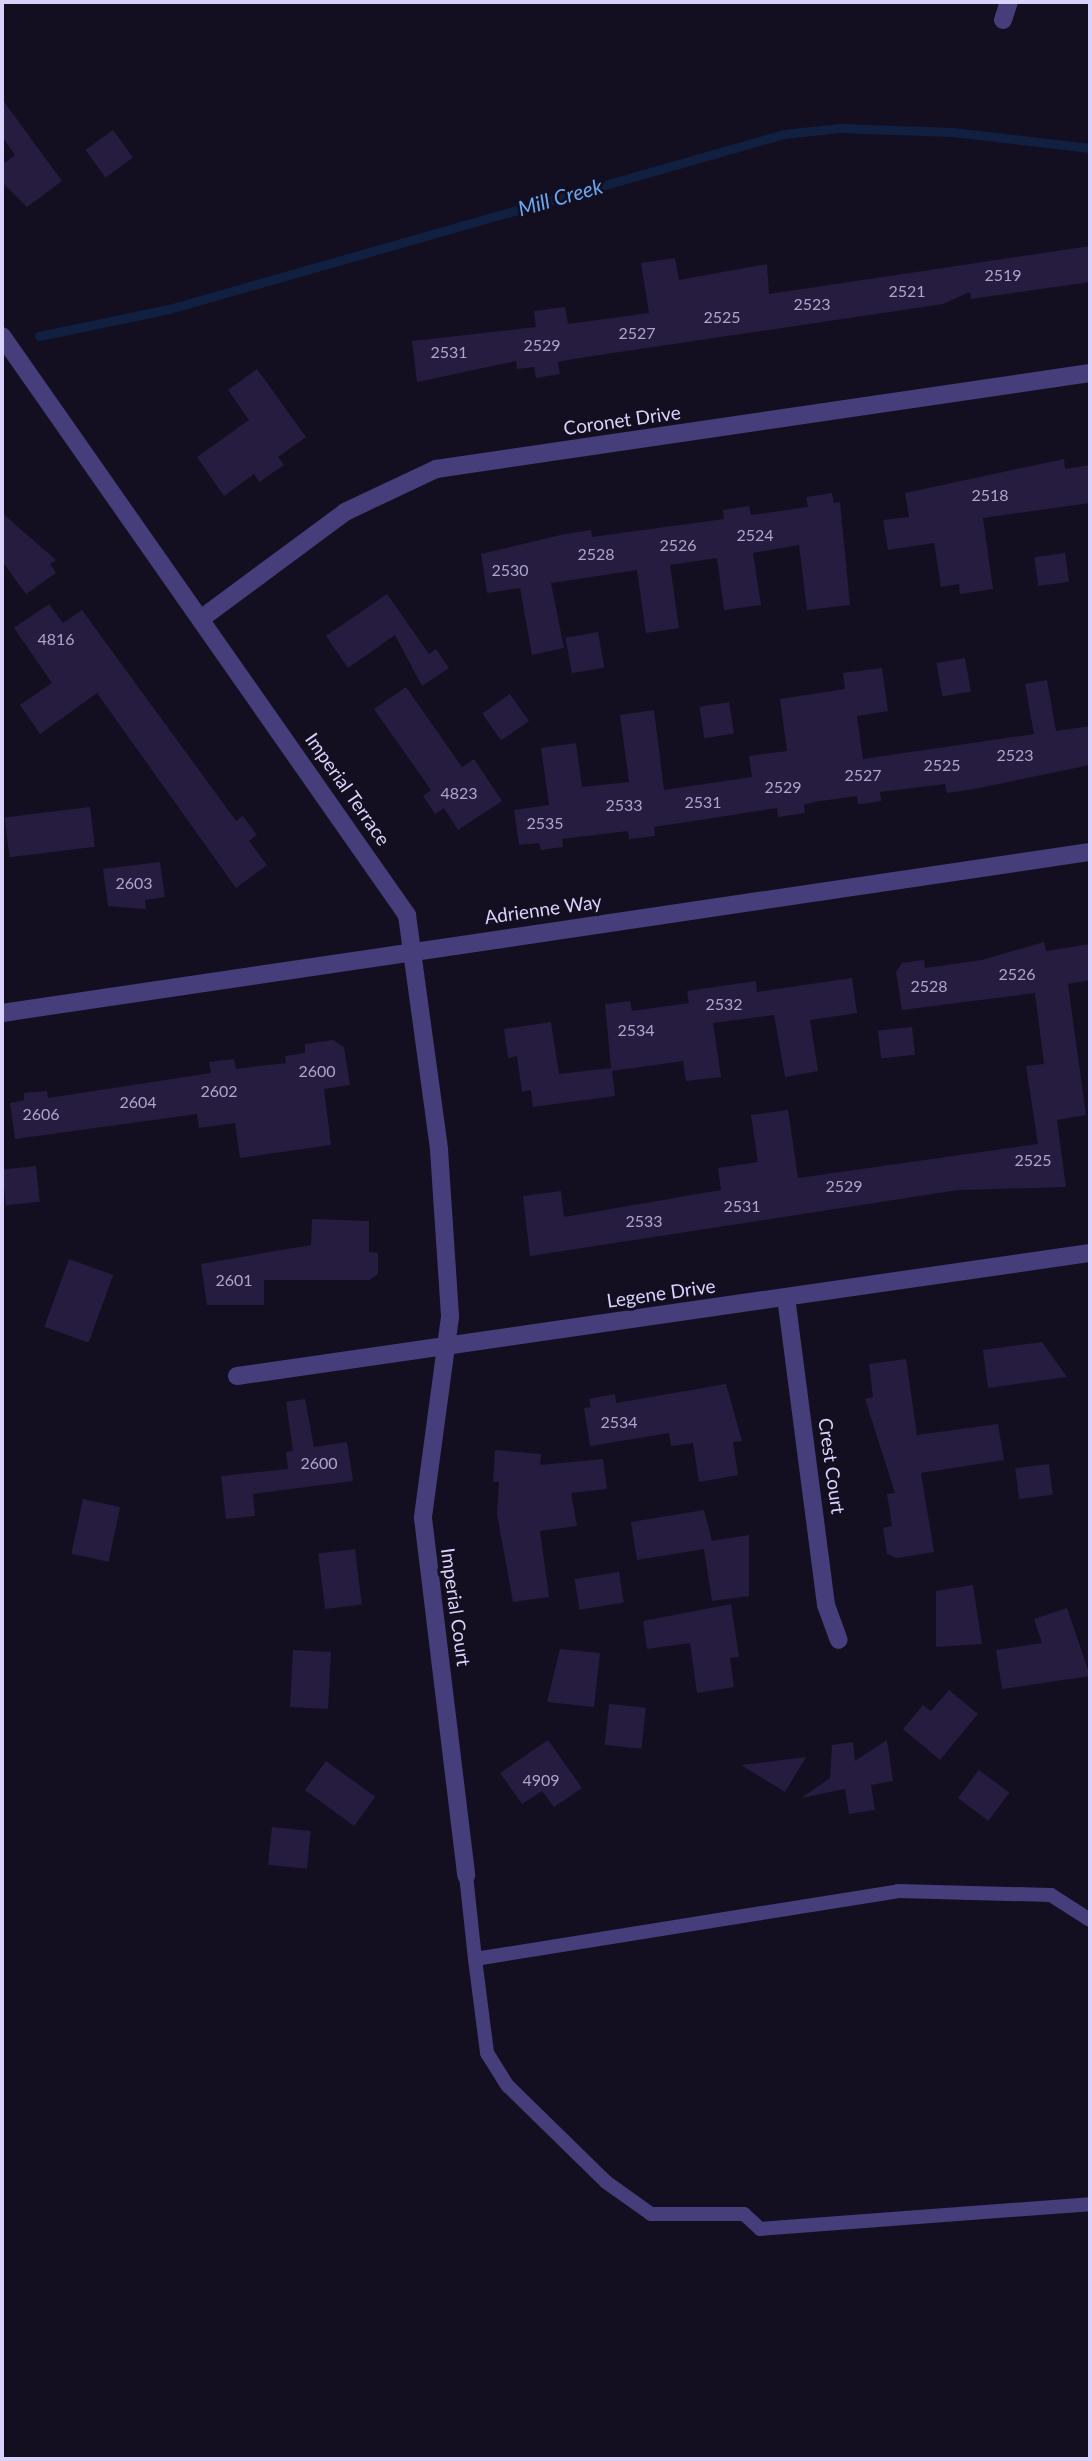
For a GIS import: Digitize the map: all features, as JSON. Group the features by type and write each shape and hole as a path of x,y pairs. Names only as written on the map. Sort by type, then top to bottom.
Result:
{"street":[{"path":"1003,20 1009,2"},
{"name":"Imperial Terrace","path":"2,336 390,885 407,915 439,1150 450,1317 444,1345"},
{"name":"Coronet Drive","path":"202,618 364,499 436,469 1090,373"},
{"name":"Adrienne Way","path":"2,1013 412,948 1090,852"},
{"name":"Legene Drive","path":"237,1376 1090,1253"},
{"name":"Crest Court","path":"786,1297 826,1605 839,1640"},
{"name":"Imperial Court","path":"444,1345 423,1518 466,1875"}],"lane":[{"path":"466,1875 480,2024 487,2053 508,2086 606,2182 651,2214 744,2214 760,2228 1090,2204"},
{"path":"475,1959 898,1891 1051,1895 1090,1920"}],"building":[{"path":"2,99 62,181 27,207 2,182 2,165 15,155 2,136"},
{"path":"113,130 133,158 105,177 85,150"},
{"path":"1090,246 1090,282 971,299 970,292 943,304 573,359 558,362 560,374 536,378 534,367 517,369 516,361 417,382 412,341 536,327 534,311 565,307 568,324 649,313 641,263 675,258 679,280 767,264 769,294"},
{"path":"257,369 306,437 278,457 284,465 259,482 254,474 224,496 197,457 249,420 228,390"},
{"path":"1064,459 1065,469 1090,465 1090,503 983,518 993,589 960,594 959,584 941,587 934,543 888,550 883,520 909,517 905,493"},
{"path":"832,493 834,503 840,502 850,605 807,610 799,545 753,553 761,605 724,610 717,558 670,565 679,628 646,633 637,570 551,583 564,648 532,655 520,588 487,593 481,554 591,530 592,537 724,519 723,510 749,506 751,515 808,507 806,497"},
{"path":"2,513 56,560 50,564 56,573 26,594 2,561"},
{"path":"1065,553 1069,582 1038,586 1034,557"},
{"path":"387,594 429,654 436,649 449,668 422,686 395,635 348,668 326,636"},
{"path":"49,604 63,623 82,610 236,821 243,816 257,835 249,841 267,865 236,888 97,693 40,734 20,705 52,683 14,628"},
{"path":"598,632 604,667 572,673 566,638"},
{"path":"965,658 971,691 942,697 936,663"},
{"path":"882,668 888,711 857,716 863,759 1034,734 1025,684 1047,680 1056,731 1090,726 1090,765 947,793 945,784 880,792 881,801 869,803 858,804 857,796 814,802 804,805 805,813 778,817 777,808 654,827 655,836 629,839 628,831 562,839 563,847 541,850 539,843 519,845 514,810 549,805 541,748 576,743 582,787 629,782 620,715 654,710 664,790 752,777 749,756 787,751 780,699 845,689 843,673"},
{"path":"406,687 462,767 474,759 502,801 458,830 444,808 435,814 423,796 431,790 374,709"},
{"path":"510,694 529,721 501,741 482,714"},
{"path":"729,702 734,734 704,738 699,707"},
{"path":"90,807 95,847 10,857 5,817"},
{"path":"160,862 165,897 145,900 146,909 108,906 103,869"},
{"path":"1044,942 1046,951 1090,944 1090,980 1068,984 1086,1115 1057,1120 1066,1187 958,1190 530,1256 523,1196 561,1191 564,1217 721,1190 718,1168 758,1162 751,1115 788,1110 798,1178 1038,1144 1026,1066 1044,1064 1035,993 902,1010 896,972 902,963 924,960 925,968 982,960"},
{"path":"852,978 857,1013 810,1020 818,1071 785,1077 774,1015 713,1023 721,1077 686,1081 683,1061 612,1071 615,1096 533,1107 531,1090 522,1092 517,1056 508,1058 504,1029 551,1022 559,1074 611,1068 605,1004 630,1001 632,1011 689,1003 687,991 756,981 757,992"},
{"path":"912,1027 915,1055 881,1058 878,1031"},
{"path":"333,1040 344,1047 350,1085 324,1089 331,1145 240,1158 235,1123 199,1128 197,1114 15,1139 10,1103 24,1100 24,1093 47,1091 48,1098 211,1073 209,1062 234,1059 236,1069 286,1063 285,1056 305,1053 305,1044"},
{"path":"36,1166 40,1202 6,1205 2,1170"},
{"path":"312,1219 369,1221 369,1252 378,1253 378,1274 369,1280 264,1280 264,1305 207,1305 201,1264 311,1245"},
{"path":"69,1259 113,1275 89,1343 44,1327"},
{"path":"1042,1342 1067,1377 988,1388 983,1350"},
{"path":"906,1359 917,1435 998,1424 1004,1460 921,1473 934,1552 897,1558 887,1554 883,1528 892,1526 887,1494 895,1493 865,1399 873,1397 869,1364"},
{"path":"726,1384 742,1441 733,1442 738,1475 699,1482 693,1443 671,1446 669,1433 590,1446 584,1408 591,1407 589,1399 615,1394 616,1403"},
{"path":"305,1399 314,1447 347,1442 353,1481 253,1494 255,1516 226,1519 221,1476 288,1469 286,1452 293,1451 286,1402"},
{"path":"495,1450 541,1454 540,1465 603,1459 607,1489 571,1493 577,1526 540,1531 549,1597 513,1602 497,1514 499,1482 493,1482"},
{"path":"1049,1464 1053,1495 1019,1499 1015,1468"},
{"path":"83,1499 120,1507 109,1562 71,1554"},
{"path":"704,1510 712,1541 749,1535 749,1596 712,1601 704,1549 637,1560 631,1522"},
{"path":"355,1549 362,1605 325,1609 318,1554"},
{"path":"619,1572 624,1603 579,1610 575,1579"},
{"path":"973,1585 982,1644 936,1647 936,1591"},
{"path":"731,1604 739,1657 730,1658 734,1687 697,1693 690,1643 647,1649 643,1621"},
{"path":"1067,1608 1090,1676 1002,1689 996,1650 1042,1643 1034,1619"},
{"path":"560,1649 600,1653 594,1707 547,1702"},
{"path":"293,1650 331,1652 328,1709 290,1707"},
{"path":"949,1690 978,1714 940,1760 903,1729 923,1705 931,1711"},
{"path":"609,1704 646,1708 642,1749 605,1745"},
{"path":"548,1740 582,1788 554,1807 542,1791 522,1804 500,1773"},
{"path":"887,1740 893,1781 871,1785 875,1810 849,1814 845,1789 801,1798 830,1778 832,1745 853,1742 855,1761"},
{"path":"806,1757 785,1792 741,1765"},
{"path":"326,1761 375,1797 354,1826 305,1790"},
{"path":"979,1770 1009,1793 988,1821 958,1798"},
{"path":"272,1827 311,1831 307,1869 268,1865"}],"waterway":[{"name":"Mill Creek","path":"39,336 169,309 784,134 840,128 952,132 1090,148"}]}
